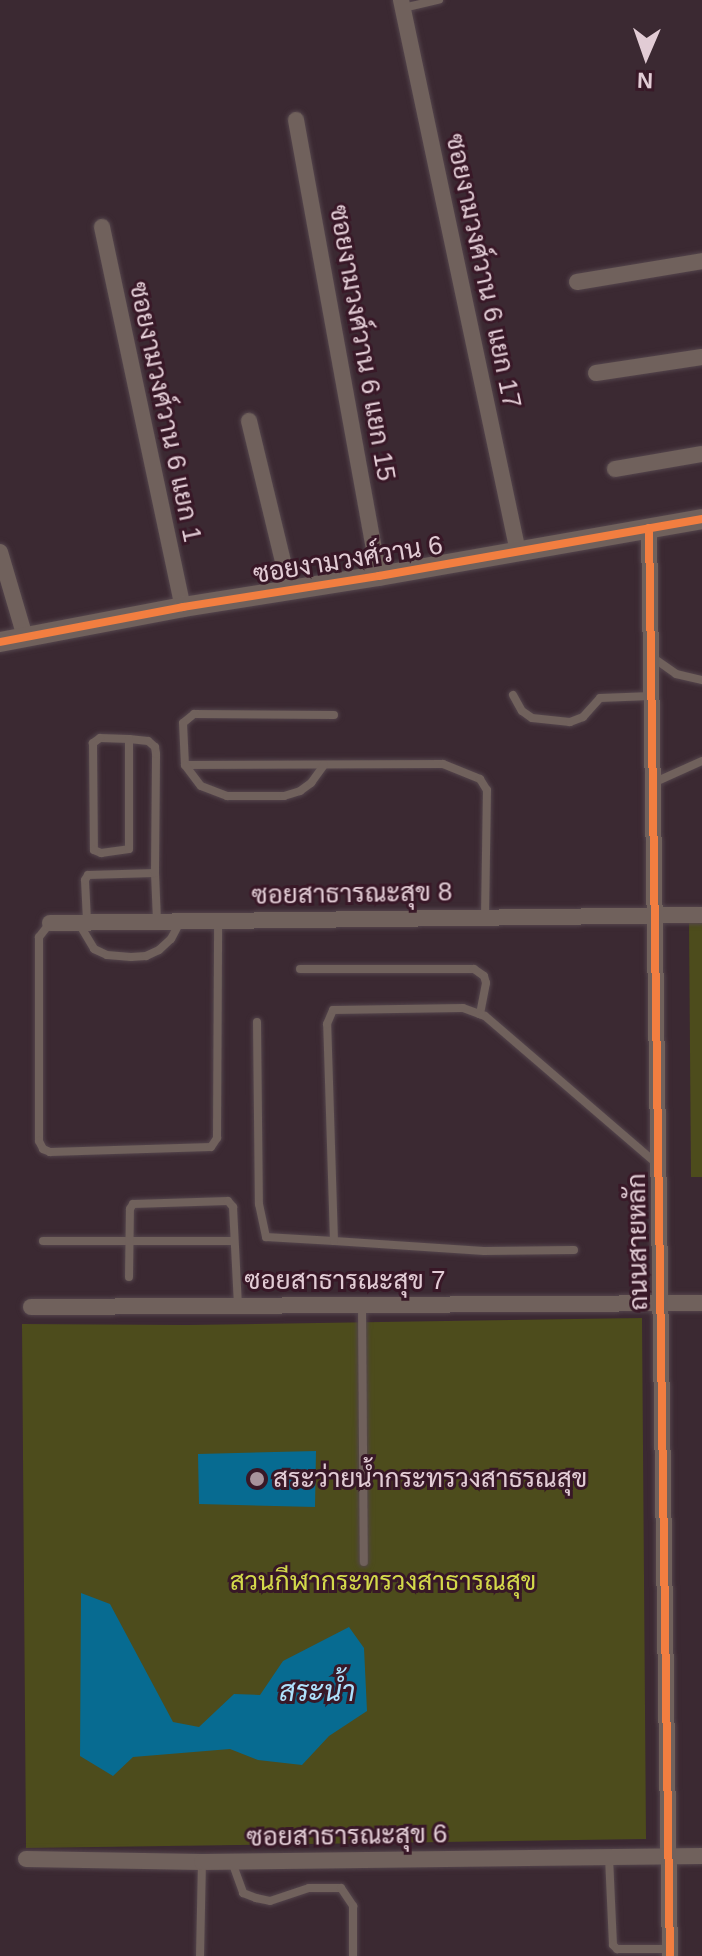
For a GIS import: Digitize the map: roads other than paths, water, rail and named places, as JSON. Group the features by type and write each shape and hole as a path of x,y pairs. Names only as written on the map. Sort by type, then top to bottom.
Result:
{"street":[{"name":"ซอยงามวงศ์วาน 6 แยก 17","path":"402,4 518,552"},
{"name":"ซอยงามวงศ์วาน 6 แยก 15","path":"296,120 379,576"},
{"name":"ซอยงามวงศ์วาน 6 แยก 1","path":"102,227 183,607"},
{"path":"577,282 702,261"},
{"path":"596,373 702,357"},
{"path":"249,421 290,590"},
{"path":"615,469 702,454"},
{"name":"ซอยงามวงศ์วาน 6","path":"0,642 183,607 702,519"},
{"name":"ถนนสายหลัก","path":"649,528 670,1952"},
{"path":"0,552 25,637"},
{"name":"ซอยสาธารณะสุข 8","path":"50,923 702,915"},
{"name":"ซอยสาธารณะสุข 7","path":"31,1307 702,1303"},
{"name":"ซอยสาธารณะสุข 6","path":"26,1859 202,1862 702,1856"}],"lane":[{"path":"402,4 439,0"},
{"path":"651,656 676,674 702,680"},
{"path":"513,695 522,711 532,718 570,722 583,717 600,698 652,696"},
{"path":"324,765 311,783 300,791 284,796 227,796 201,786 185,765 183,723 194,714 334,715"},
{"path":"129,739 129,849 101,853 94,850 93,743 100,738 129,739 148,741 155,747 157,921"},
{"path":"653,783 702,761"},
{"path":"185,765 452,765 480,779 487,790 485,916"},
{"path":"155,873 88,875 82,921 94,949 107,955 146,956 171,939 181,921"},
{"path":"50,923 39,937 39,1141 43,1149 50,1152 211,1147 217,1138 218,921"},
{"path":"300,969 474,969 484,976 486,983 480,1014"},
{"path":"334,1241 328,1015 333,1010 448,1008 480,1014 657,1163"},
{"path":"257,1022 259,1190 266,1237 484,1251 574,1250"},
{"path":"129,1277 133,1204 201,1200 232,1204 238,1306"},
{"path":"43,1241 233,1241"},
{"path":"362,1305 364,1562"},
{"path":"609,1857 613,1945 617,1949 670,1952"},
{"path":"232,1861 243,1893 256,1898 270,1901 309,1888 341,1888 353,1906 353,1956"},
{"path":"200,1956 202,1862"}],"water":[{"name":"สระว่ายน้ำกระทรวงสาธรณสุข","path":"316,1451 315,1507 199,1504 198,1454"},
{"name":"สระน้ำ","path":"81,1593 110,1604 173,1722 199,1727 234,1694 260,1695 283,1661 349,1627 364,1648 367,1711 329,1736 302,1765 258,1760 230,1749 133,1757 113,1776 80,1756"}],"place":[{"name":"สระว่ายน้ำกระทรวงสาธรณสุข","path":"257,1479"}],"park label":[{"name":"สวนกีฬากระทรวงสาธารณสุข","path":"383,1582"}]}
